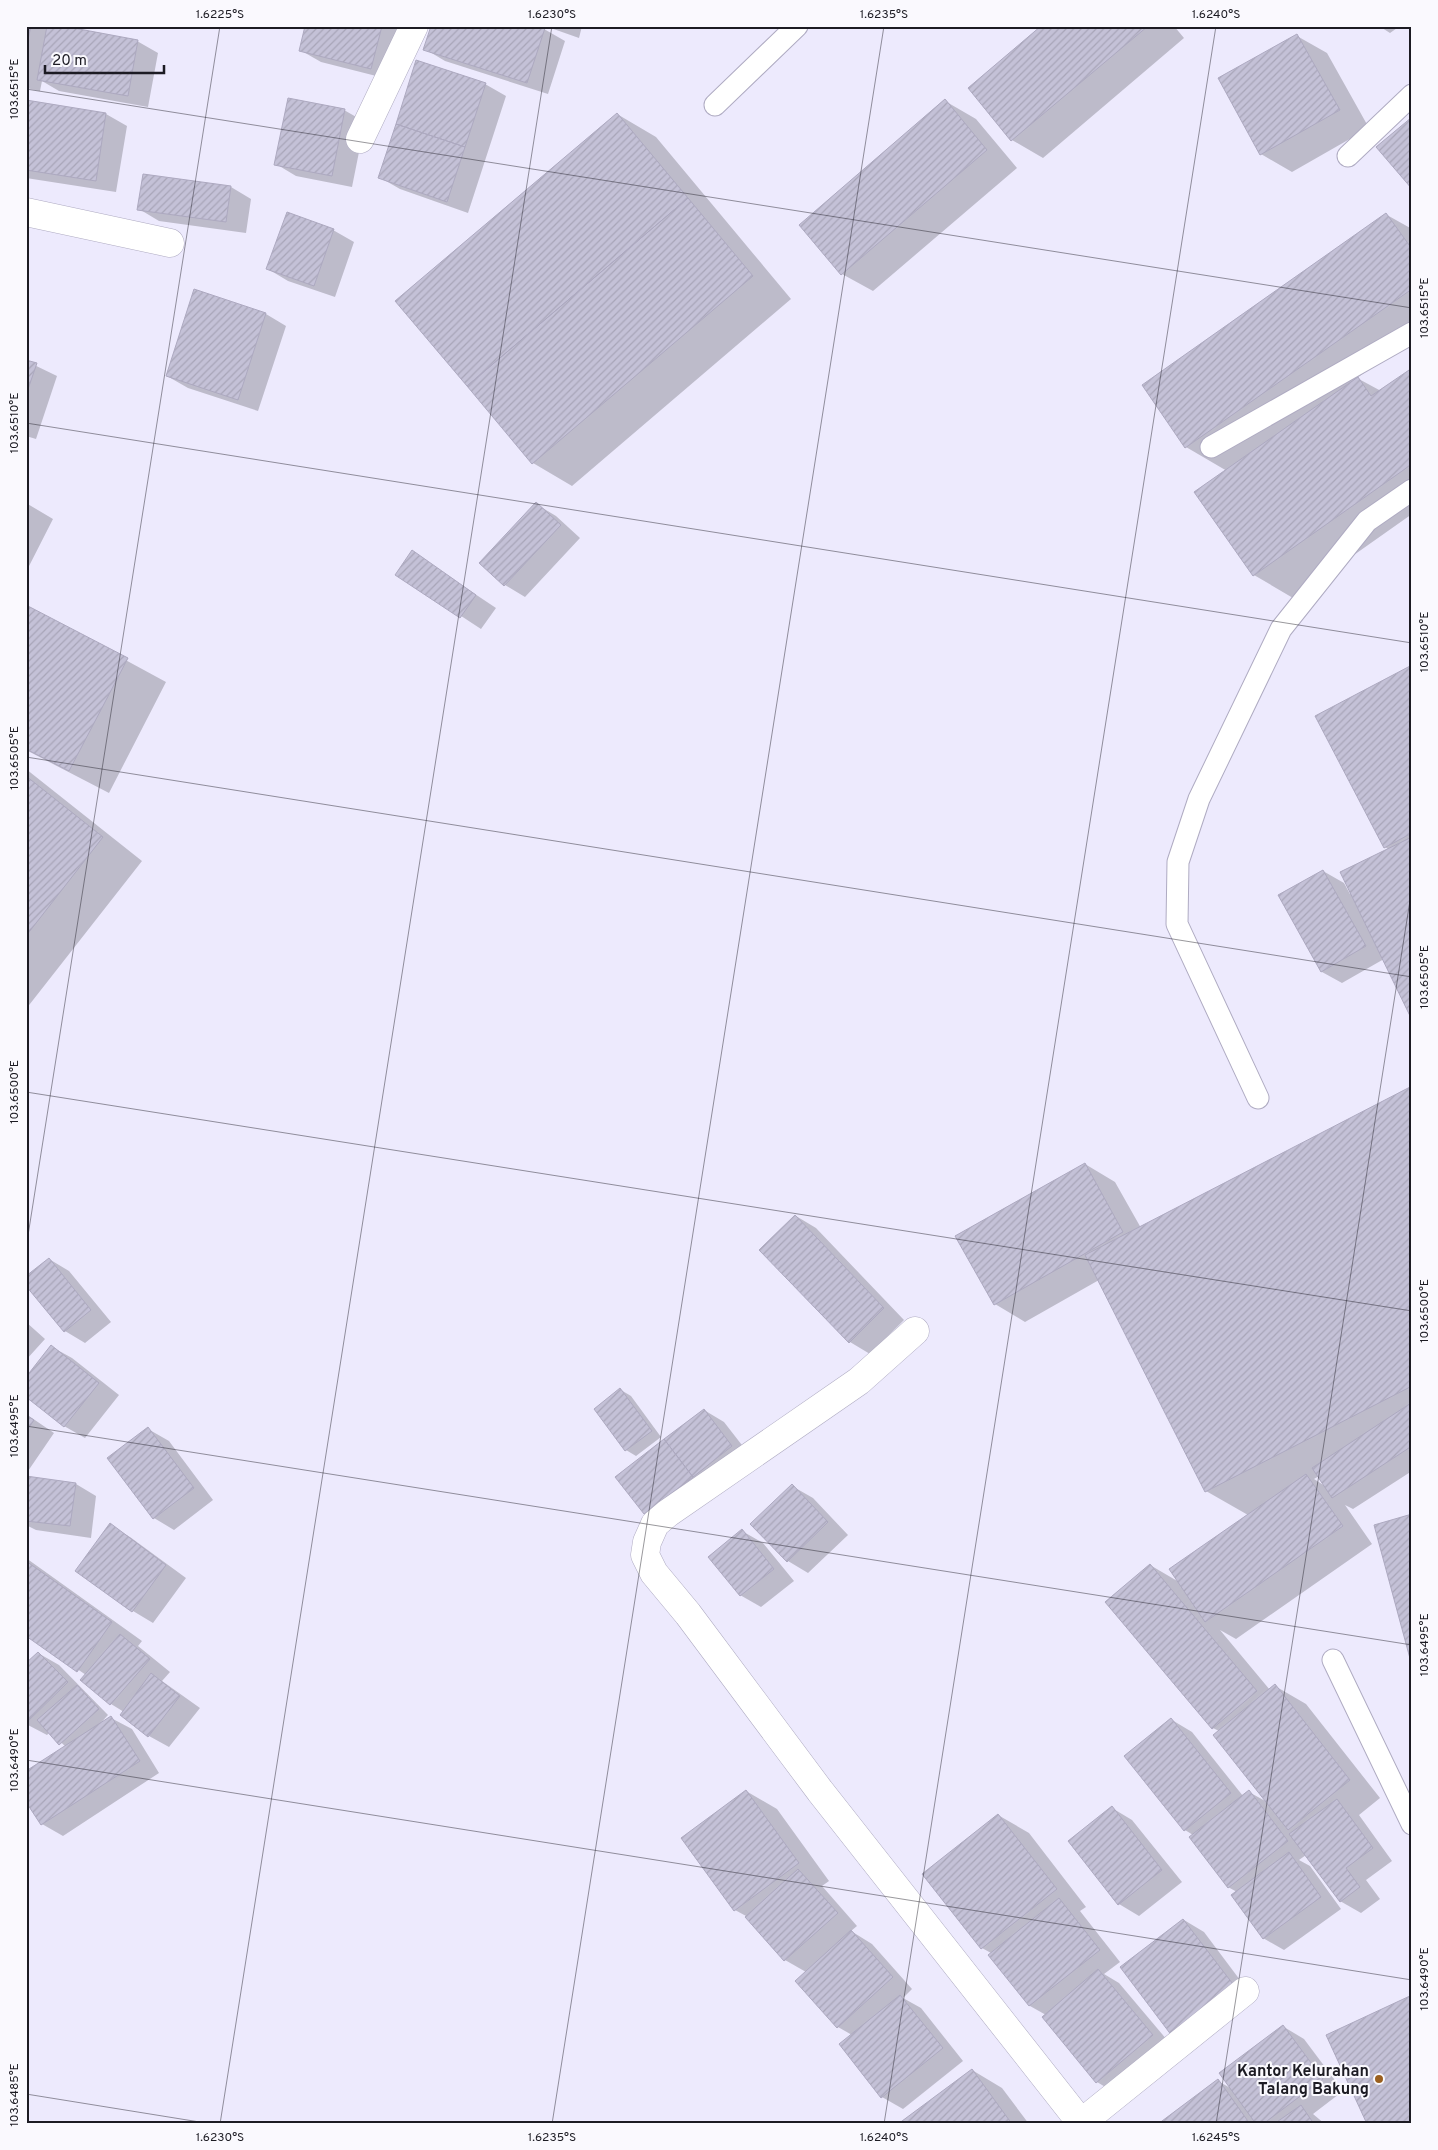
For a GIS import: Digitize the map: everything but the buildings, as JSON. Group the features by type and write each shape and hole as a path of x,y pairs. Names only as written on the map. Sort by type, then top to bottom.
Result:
{"street":[{"path":"360,139 414,26"},
{"path":"26,212 170,243"},
{"path":"915,1331 859,1381 655,1524 647,1542 645,1555 654,1573 688,1614 820,1791 1082,2123 1245,1991"}],"lane":[{"path":"715,105 797,26"},
{"path":"1348,156 1412,94"},
{"path":"1211,447 1412,333"},
{"path":"1258,1098 1177,924 1178,862 1199,799 1281,628 1367,520 1412,490"},
{"path":"1333,1660 1412,1824"}],"place":[{"name":"Kantor Kelurahan Talang Bakung","path":"1379,2079"}]}
